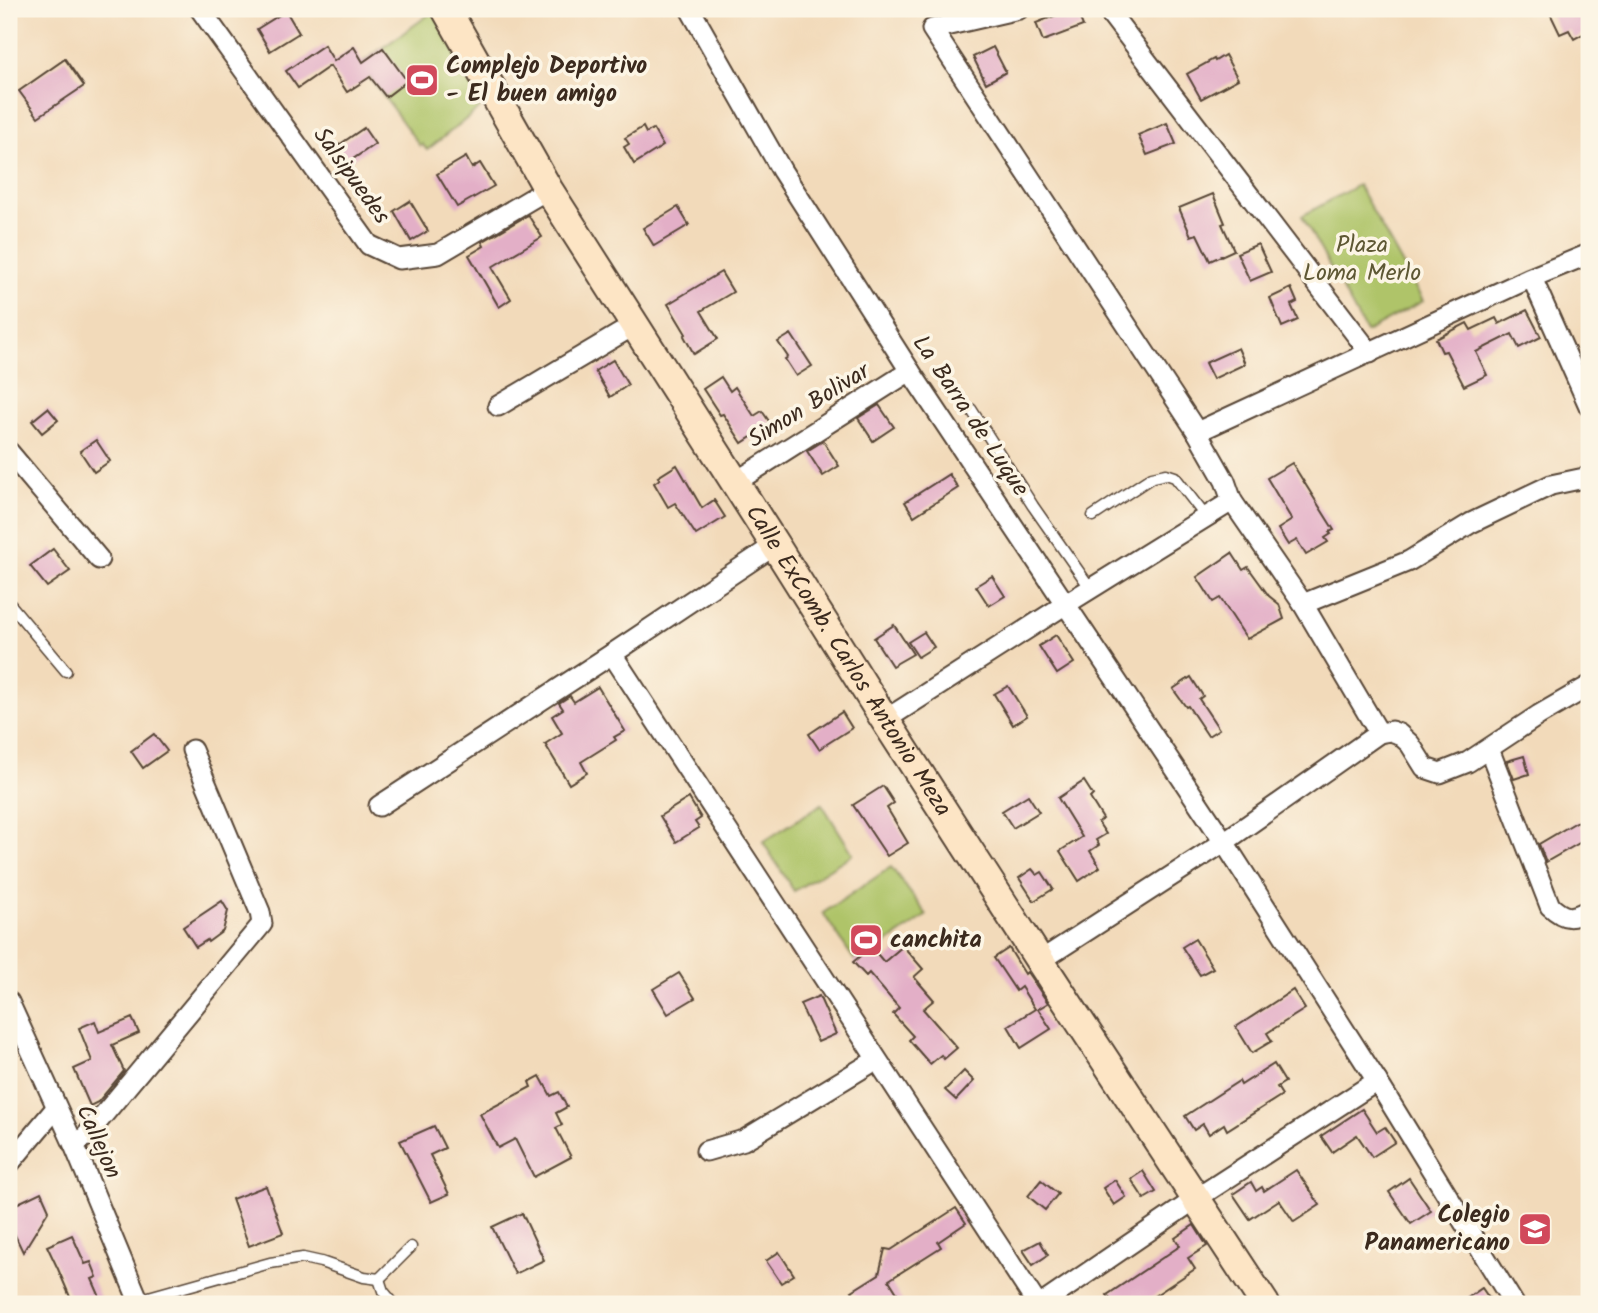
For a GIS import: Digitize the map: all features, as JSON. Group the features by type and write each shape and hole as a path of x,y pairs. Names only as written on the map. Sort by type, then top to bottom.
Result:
{"street":[{"name":"Salsipuedes","path":"200,9 369,245 399,259 438,254 548,189"},
{"name":"Calle ExComb. Carlos Antonio Meza","path":"446,9 548,189 884,720 1265,1304"},
{"name":"La Barra de Luque","path":"690,9 782,171 910,371 1224,842 1377,1081 1514,1304"},
{"path":"1018,9 932,29 1197,432 1225,481 1232,501 1303,604 1379,733"},
{"path":"1107,9 1370,353"},
{"path":"1197,432 1589,254"},
{"path":"1532,278 1589,406"},
{"path":"498,406 635,326"},
{"name":"Simon Bolivar","path":"734,483 910,371"},
{"path":"9,452 99,559"},
{"path":"1303,604 1409,561 1471,523 1551,485 1589,477"},
{"path":"884,720 1232,501"},
{"path":"379,806 775,545"},
{"path":"612,654 876,1060 1040,1304 1377,1081"},
{"path":"1040,961 1224,842 1379,733 1391,730 1399,734 1410,744 1426,768 1440,773 1468,762 1589,685"},
{"path":"1489,749 1550,906 1560,915 1576,917 1589,910"},
{"path":"74,1145 86,1136 262,924 260,912 192,750"},
{"name":"Callejon","path":"9,1002 74,1145 137,1303"},
{"path":"706,1151 744,1140 876,1060"},
{"path":"9,1164 56,1108"}],"lane":[{"path":"971,410 1091,589"},
{"path":"1093,516 1152,477 1166,474 1175,477 1206,517"},
{"path":"9,603 66,671"},
{"path":"379,1279 411,1247"},
{"path":"137,1303 270,1263 303,1258 379,1279"},
{"path":"379,1279 383,1291 394,1304"}],"green space":[{"name":"Complejo Deportivo - El buen amigo","path":"434,11 481,96 475,101 480,108 427,150 422,144 420,146 360,64"},
{"name":"Plaza Loma Merlo","path":"1358,185 1423,301 1366,332 1302,216"},
{"path":"822,804 853,854 794,891 763,842"},
{"name":"canchita","path":"891,867 927,915 857,964 823,913"}],"building":[{"path":"1076,9 1083,26 1043,41 1036,23"},
{"path":"1548,9 1589,9 1589,31 1574,39 1569,30 1560,34"},
{"path":"286,11 299,33 270,51 257,29"},
{"path":"324,45 334,61 354,47 363,62 383,48 407,81 386,97 370,77 347,92 330,66 298,88 286,71"},
{"path":"993,47 1006,72 986,83 973,57"},
{"path":"1225,55 1238,79 1201,99 1187,74"},
{"path":"65,59 84,86 38,117 19,91"},
{"path":"1167,123 1176,144 1147,155 1138,135"},
{"path":"643,127 646,133 653,129 663,146 634,164 624,147 629,144 625,138"},
{"path":"364,128 375,144 347,163 336,147"},
{"path":"466,157 472,168 480,163 494,186 457,207 437,174"},
{"path":"1213,194 1225,223 1222,224 1234,250 1210,261 1197,234 1191,236 1179,208"},
{"path":"410,201 428,231 411,241 394,211"},
{"path":"678,207 689,225 654,246 643,228"},
{"path":"528,215 542,237 492,267 511,299 499,307 469,255 484,246 482,242"},
{"path":"1258,244 1271,272 1250,281 1237,253"},
{"path":"721,272 733,292 701,311 718,339 694,354 684,336 686,334 668,304"},
{"path":"1291,288 1297,302 1291,305 1298,320 1282,327 1270,298"},
{"path":"1527,310 1541,337 1519,348 1512,334 1476,352 1487,375 1464,386 1446,351 1442,352 1436,339 1467,323 1471,330 1496,318 1499,324"},
{"path":"791,334 812,366 796,376 778,342"},
{"path":"1238,348 1245,364 1213,379 1205,363"},
{"path":"613,360 628,385 610,397 595,371"},
{"path":"721,377 730,391 735,387 754,416 762,411 771,424 742,443 703,389"},
{"path":"879,405 894,427 873,441 858,418"},
{"path":"48,408 58,420 42,433 32,421"},
{"path":"96,440 110,461 94,472 80,451"},
{"path":"823,441 839,466 823,476 807,451"},
{"path":"1292,463 1334,530 1325,538 1328,542 1306,555 1297,540 1288,545 1278,529 1292,520 1267,478"},
{"path":"677,465 702,508 714,500 725,517 696,535 675,503 668,507 654,483 660,479 658,477"},
{"path":"949,474 958,488 914,516 905,502"},
{"path":"53,549 70,571 47,587 30,566"},
{"path":"1232,553 1243,570 1248,567 1269,596 1279,604 1284,619 1247,639 1220,598 1213,602 1197,577"},
{"path":"992,576 1005,596 989,606 976,586"},
{"path":"894,625 913,654 892,666 874,638"},
{"path":"924,632 934,647 918,657 908,642"},
{"path":"1056,635 1074,663 1057,674 1039,646"},
{"path":"1191,677 1203,696 1199,699 1219,729 1208,736 1173,689"},
{"path":"1008,686 1027,716 1013,725 994,694"},
{"path":"598,687 625,731 614,737 616,740 581,762 587,773 569,784 545,744 562,733 552,716 563,709 559,703 570,696 574,702"},
{"path":"842,712 852,728 819,749 809,734"},
{"path":"154,734 167,751 143,768 131,751"},
{"path":"1524,756 1529,774 1514,779 1507,761"},
{"path":"1084,781 1093,795 1090,798 1103,819 1098,822 1106,834 1096,840 1099,845 1090,851 1100,867 1079,881 1060,851 1082,837 1058,798"},
{"path":"883,786 894,803 887,808 908,843 887,856 853,805"},
{"path":"1028,795 1039,812 1013,828 1002,811"},
{"path":"689,798 701,818 695,822 699,828 676,842 660,816"},
{"path":"1578,821 1588,838 1546,862 1539,844"},
{"path":"1032,869 1037,875 1042,872 1053,889 1034,901 1019,878"},
{"path":"222,901 228,911 223,931 196,947 183,927"},
{"path":"1195,939 1213,968 1200,975 1182,947"},
{"path":"903,946 923,969 914,977 934,1000 923,1009 957,1048 944,1059 941,1055 930,1064 909,1040 913,1036 893,1014 899,1008 869,973 866,976 853,962 871,947 884,962"},
{"path":"1009,948 1048,1003 1038,1009 1051,1029 1021,1048 1008,1026 1035,1009 1021,987 1016,991 994,958"},
{"path":"679,973 695,998 668,1014 653,989"},
{"path":"1293,990 1305,1009 1267,1033 1272,1041 1252,1053 1236,1027"},
{"path":"819,996 836,1034 818,1042 800,1004"},
{"path":"132,1018 139,1033 112,1045 124,1071 98,1102 90,1106 74,1069 92,1061 79,1028 95,1021 99,1032"},
{"path":"1274,1064 1285,1082 1277,1087 1282,1095 1227,1130 1224,1124 1209,1134 1203,1124 1194,1130 1185,1116 1239,1081 1241,1085"},
{"path":"964,1071 974,1081 956,1100 945,1090"},
{"path":"540,1076 551,1096 559,1092 567,1107 556,1113 562,1125 556,1128 571,1157 534,1177 515,1139 498,1148 480,1114 531,1087 529,1082"},
{"path":"1362,1109 1377,1132 1385,1127 1395,1142 1372,1157 1357,1135 1332,1152 1321,1136"},
{"path":"434,1126 445,1148 430,1155 449,1194 431,1202 400,1141"},
{"path":"1296,1170 1320,1205 1294,1222 1279,1200 1250,1219 1233,1194 1251,1182 1256,1191 1262,1187 1264,1191"},
{"path":"1143,1171 1156,1192 1144,1199 1131,1179"},
{"path":"1409,1178 1431,1211 1411,1224 1389,1192"},
{"path":"1041,1180 1058,1194 1045,1210 1028,1196"},
{"path":"1115,1180 1126,1197 1114,1205 1103,1188"},
{"path":"266,1186 283,1233 249,1246 232,1199"},
{"path":"41,1192 49,1210 23,1252 14,1233 9,1235 9,1211 16,1208 14,1205"},
{"path":"956,1208 966,1223 938,1242 941,1247 889,1280 904,1304 861,1304 852,1291 879,1274 885,1249 891,1250"},
{"path":"522,1213 544,1260 515,1274 492,1227"},
{"path":"1194,1225 1207,1246 1188,1258 1195,1269 1142,1304 1114,1304 1107,1295 1180,1246 1175,1238"},
{"path":"72,1235 85,1264 91,1262 97,1277 92,1279 103,1304 73,1304 47,1246"},
{"path":"1040,1241 1048,1255 1033,1265 1023,1250"},
{"path":"779,1252 794,1275 781,1283 766,1261"},
{"path":"1482,1288 1493,1304 1459,1304"}],"place":[{"name":"Complejo Deportivo - El buen amigo","path":"422,80"},
{"name":"canchita","path":"866,940"},
{"name":"Colegio Panamericano","path":"1535,1229"}]}
